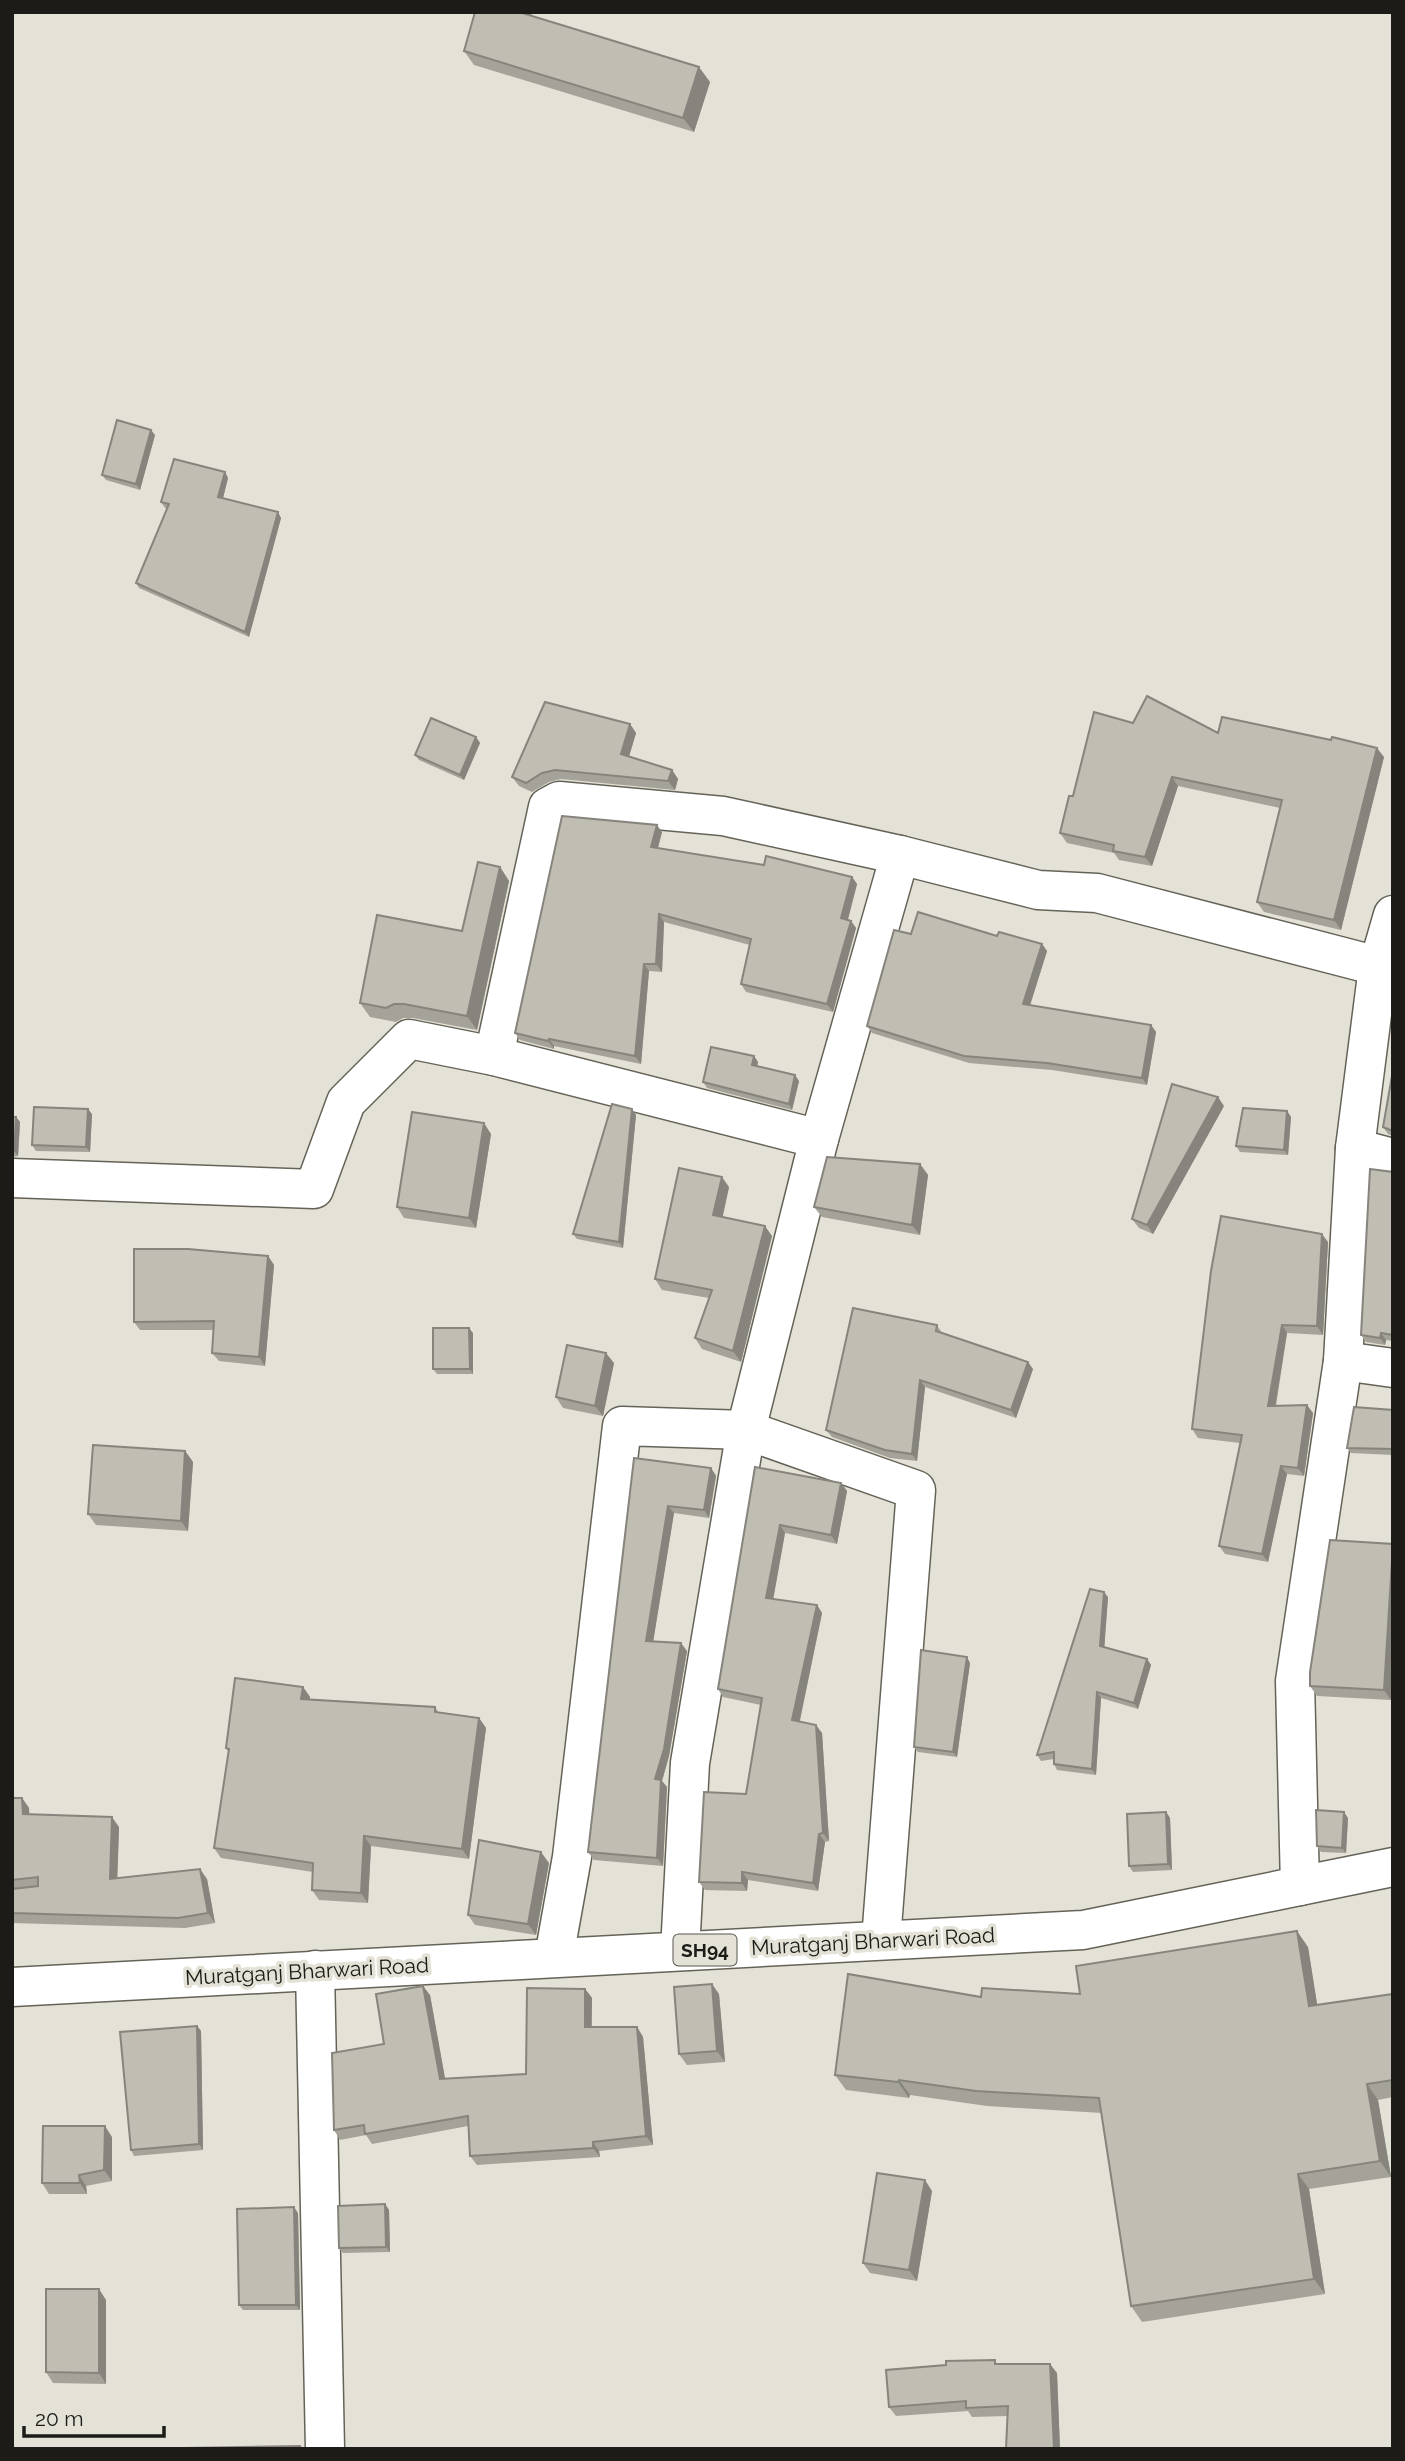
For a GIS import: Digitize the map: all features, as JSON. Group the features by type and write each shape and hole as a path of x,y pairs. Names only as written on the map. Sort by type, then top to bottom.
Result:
{"street":[{"path":"494,1056 548,807 559,801 723,816 900,855 1038,890 1097,893 1385,969"},
{"path":"680,1951 690,1763 746,1430 819,1139 900,855"},
{"path":"1300,1886 1295,1681 1343,1361 1355,1148 1393,915"},
{"path":"12,1178 314,1189 346,1102 409,1039 494,1056 819,1139"},
{"path":"1355,1148 1393,1158"},
{"path":"1343,1361 1393,1368"},
{"path":"554,1957 572,1857 622,1426 746,1430 916,1489 881,1940"},
{"name":"Muratganj Bharwari Road","path":"12,1987 1083,1930 1393,1867"},
{"path":"315,1970 324,2449"}],"building":[{"path":"475,12 519,12 699,67 683,118 464,51"},
{"path":"117,420 151,430 136,484 102,475"},
{"path":"174,459 225,472 218,497 278,512 245,632 136,583 169,504 161,502"},
{"path":"1147,696 1218,733 1222,717 1377,748 1334,920 1257,902 1282,800 1172,777 1145,857 1113,851 1114,845 1060,833 1069,796 1073,796 1094,712 1133,723"},
{"path":"545,702 630,724 621,754 672,770 668,781 555,770 542,773 526,783 512,777"},
{"path":"431,718 476,737 460,775 415,755"},
{"path":"562,816 657,825 651,847 764,865 766,856 852,877 841,918 851,921 827,1004 741,984 751,939 659,914 656,964 644,964 635,1056 515,1033"},
{"path":"478,862 500,867 467,1016 404,1004 394,1004 386,1008 360,1003 377,915 462,931"},
{"path":"918,912 997,936 999,932 1042,944 1023,1004 1151,1025 1142,1078 1047,1063 964,1056 867,1026 894,930 911,934"},
{"path":"711,1047 754,1056 752,1065 795,1075 789,1104 703,1082"},
{"path":"1393,1070 1393,1131 1383,1127"},
{"path":"1172,1084 1218,1097 1147,1225 1132,1219"},
{"path":"612,1104 632,1109 619,1242 573,1234"},
{"path":"34,1107 88,1109 86,1147 32,1145"},
{"path":"1243,1108 1287,1111 1284,1150 1236,1146"},
{"path":"412,1112 484,1123 469,1218 397,1207"},
{"path":"12,1117 16,1117 14,1151 12,1151"},
{"path":"827,1157 920,1164 912,1225 814,1207"},
{"path":"679,1168 722,1177 713,1215 765,1226 733,1351 695,1338 712,1290 655,1279"},
{"path":"1370,1169 1393,1172 1393,1335 1381,1333 1380,1338 1361,1335"},
{"path":"1221,1216 1322,1234 1317,1326 1282,1325 1268,1406 1307,1405 1298,1468 1281,1466 1262,1554 1219,1546 1242,1435 1192,1429 1211,1271"},
{"path":"134,1249 188,1249 268,1256 259,1357 212,1353 214,1321 134,1322"},
{"path":"853,1308 937,1325 936,1331 1028,1362 1011,1410 920,1380 912,1454 885,1450 826,1430"},
{"path":"433,1328 469,1328 470,1369 433,1369"},
{"path":"567,1345 606,1353 595,1406 556,1397"},
{"path":"1354,1407 1393,1410 1393,1449 1347,1448"},
{"path":"93,1445 185,1451 181,1521 88,1514"},
{"path":"634,1458 711,1468 704,1510 668,1506 646,1641 681,1643 664,1749 655,1779 661,1780 657,1858 588,1852"},
{"path":"755,1467 841,1483 831,1535 780,1525 766,1598 817,1605 792,1720 816,1725 823,1833 819,1834 813,1883 742,1872 742,1883 699,1882 704,1792 746,1794 762,1698 718,1689"},
{"path":"1330,1540 1393,1544 1384,1690 1310,1686"},
{"path":"1090,1589 1104,1592 1100,1646 1147,1659 1134,1703 1097,1692 1092,1769 1054,1764 1054,1752 1037,1755"},
{"path":"921,1650 967,1657 953,1752 914,1747"},
{"path":"235,1678 303,1687 301,1699 435,1707 435,1712 479,1718 462,1849 364,1836 361,1893 312,1890 313,1863 214,1848 229,1749 226,1748"},
{"path":"12,1798 22,1798 23,1814 112,1817 110,1879 200,1869 208,1913 178,1918 12,1913 12,1889 38,1886 38,1877 12,1880"},
{"path":"1316,1810 1344,1812 1342,1848 1317,1846"},
{"path":"1166,1812 1168,1864 1129,1866 1127,1814"},
{"path":"479,1840 541,1852 528,1924 468,1915"},
{"path":"1297,1931 1309,2006 1393,1994 1393,2080 1367,2084 1380,2161 1298,2174 1314,2279 1131,2306 1099,2098 976,2091 899,2080 835,2075 848,1974 981,1997 982,1988 1080,1994 1076,1966"},
{"path":"712,1984 717,2051 679,2054 674,1987"},
{"path":"423,1986 440,2079 526,2074 527,1988 585,1989 585,2027 637,2027 646,2136 593,2142 593,2148 470,2156 468,2116 365,2134 364,2125 334,2130 332,2053 384,2044 376,1994"},
{"path":"197,2026 199,2144 131,2150 120,2032"},
{"path":"43,2126 105,2126 104,2170 79,2175 80,2183 42,2183"},
{"path":"877,2173 925,2180 909,2270 863,2263"},
{"path":"385,2204 386,2247 339,2248 338,2206"},
{"path":"294,2207 296,2305 239,2305 237,2209"},
{"path":"46,2289 99,2289 99,2373 46,2372"},
{"path":"995,2360 995,2364 1050,2364 1054,2449 1006,2449 1008,2406 966,2408 966,2401 889,2407 886,2370 946,2365 946,2361"},
{"path":"300,2446 301,2449 185,2449 185,2448"}]}
